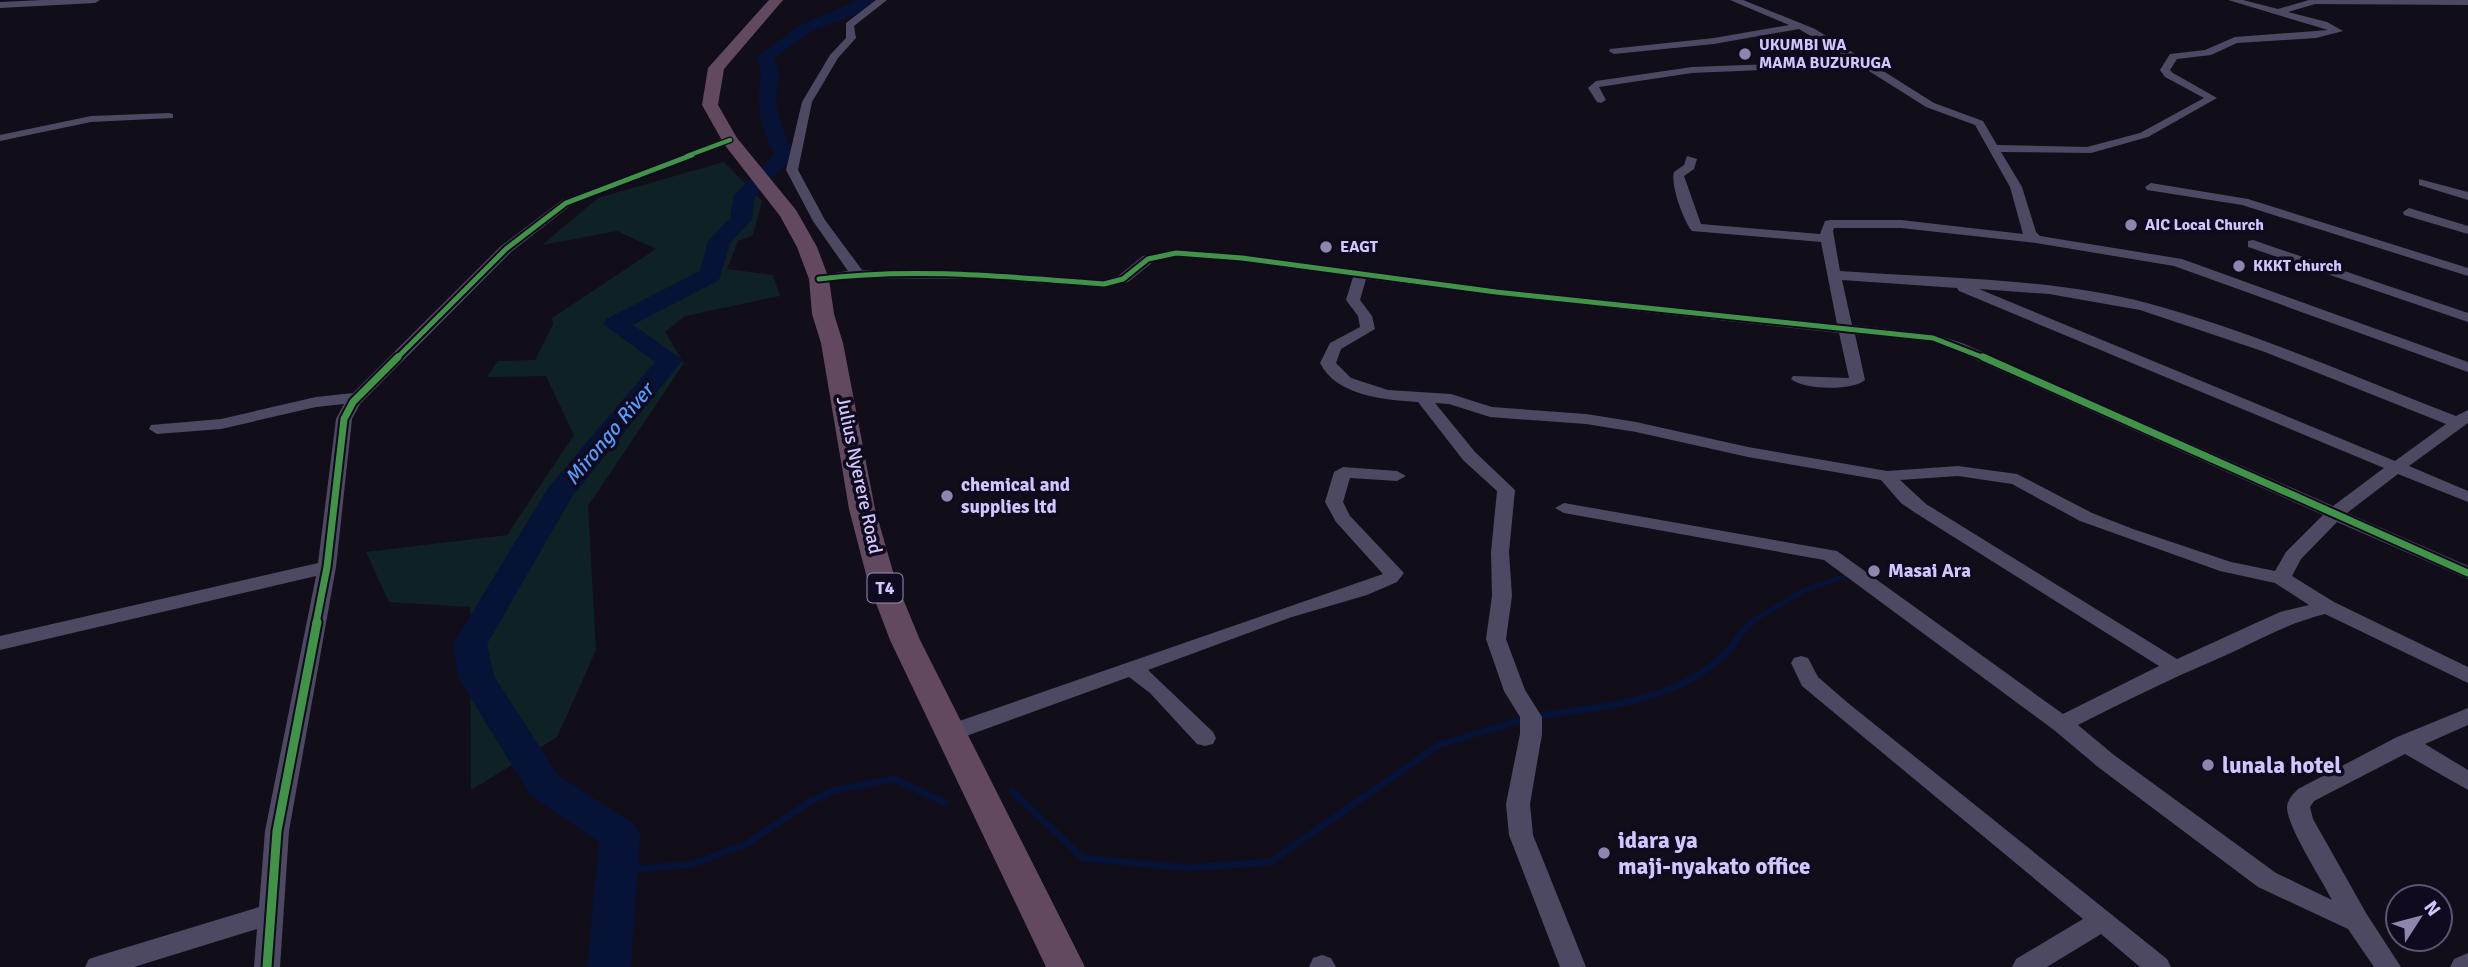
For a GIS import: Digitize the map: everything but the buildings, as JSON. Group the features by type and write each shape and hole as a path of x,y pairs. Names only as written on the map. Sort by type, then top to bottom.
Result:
{"highway":[{"name":"Julius Nyerere Road","path":"776,0 716,68 710,104 730,140 770,188 807,247 819,279 823,314 832,343 862,509 883,582 905,640 1066,967"}],"street":[{"path":"0,5 95,0"},
{"path":"857,274 845,253 819,221 795,178 793,163 811,92 851,38 849,25 882,0"},
{"path":"1734,0 1801,26 1868,63 1930,105 1979,122 2022,200 2029,234 2036,239"},
{"path":"1993,148 2087,151 2144,135 2213,97 2169,75 2165,70 2174,55 2207,53 2235,40 2338,31 2233,0"},
{"path":"2277,12 2315,1 2468,2"},
{"path":"1614,51 1714,41 1801,26"},
{"path":"1601,100 1593,88 1596,84 1656,74 1868,63"},
{"path":"0,138 90,119 169,116"},
{"path":"267,967 277,831 327,567 344,419 359,397 506,249 552,213 566,204 730,140"},
{"path":"1691,159 1690,166 1678,175 1678,181 1690,211 1690,222 1697,228 1827,239"},
{"path":"2423,182 2468,196"},
{"path":"2151,187 2244,202 2468,272"},
{"path":"2409,212 2468,230"},
{"path":"1799,379 1844,384 1857,380 1826,227 1845,222 1927,227 2036,239 2177,262 2468,368"},
{"path":"2253,244 2468,318"},
{"path":"819,279 857,274 1014,276 1104,284 1123,279 1148,259 1177,253 1510,293 1846,327 1945,341 2468,573"},
{"path":"1361,273 1353,300 1365,316 1368,329 1335,346 1328,363 1332,371 1366,390 1404,398 1451,399 1490,412 1586,419 1636,427 1748,452 1887,476 1958,471 2017,479 2086,517 2127,533 2217,564 2281,578 2327,607 2468,677"},
{"path":"1835,275 2049,290 2155,309 2270,349 2462,424"},
{"path":"1952,283 2468,497"},
{"path":"157,429 221,424 316,402 359,397"},
{"path":"1423,397 1469,456 1506,490 1500,552 1502,596 1496,639 1515,691 1531,717 1531,734 1518,804 1521,835 1573,967"},
{"path":"2281,578 2300,547 2336,513 2462,424"},
{"path":"950,733 1273,617 1350,596 1390,578 1394,573 1342,518 1334,502 1343,472 1397,476"},
{"path":"1887,476 1920,508 2175,667"},
{"path":"1564,508 1830,555 2062,724 2117,769 2267,880 2297,897 2357,921"},
{"path":"0,643 327,567"},
{"path":"2062,724 2175,667 2208,655 2287,617 2327,607"},
{"path":"1801,663 1809,681 1840,708 2158,967"},
{"path":"1133,669 1157,688 1205,738"},
{"path":"2388,967 2357,921 2301,820 2298,805 2306,795 2404,743 2468,716"},
{"path":"2404,743 2468,781"},
{"path":"98,967 270,914"},
{"path":"2025,967 2103,920"},
{"path":"2463,967 2468,964"}],"green space":[{"path":"724,162 762,201 753,235 738,241 727,269 773,275 780,296 685,316 665,332 684,363 588,506 596,650 557,737 471,790 470,607 389,602 366,552 507,535 574,435 546,376 487,377 498,361 535,360 553,324 552,318 656,249 617,231 542,245 598,198"}],"waterway":[{"name":"Mirongo River","path":"609,967 620,835 544,785 476,677 470,644 559,494 670,360 615,324 711,275 719,241 741,220 745,195 784,156 770,116 767,95 773,75 765,57 806,28 854,10 868,0"},
{"path":"1749,623 1803,591 1844,576"},
{"path":"1537,716 1636,700 1683,683 1705,671 1724,655 1752,622"},
{"path":"1013,792 1083,858 1188,868 1270,862 1439,745 1524,719"},
{"path":"616,871 693,864 746,844 811,801 835,790 894,779 945,803"}],"cycle path":[{"path":"267,967 277,831 327,567 344,419 353,402 506,249 566,203 730,140"},
{"path":"819,279 857,274 978,275 1104,284 1123,279 1148,259 1176,253 1242,258 1496,292 1933,338 1957,346 2468,573"}],"place":[{"name":"UKUMBI WA MAMA BUZURUGA","path":"1745,54"},
{"name":"AIC Local Church","path":"2131,225"},
{"name":"EAGT","path":"1326,247"},
{"name":"KKKT church","path":"2239,266"},
{"name":"chemical and supplies ltd","path":"947,496"},
{"name":"Masai Ara","path":"1874,571"},
{"name":"lunala hotel","path":"2208,765"},
{"name":"idara ya maji-nyakato office","path":"1604,853"}]}
